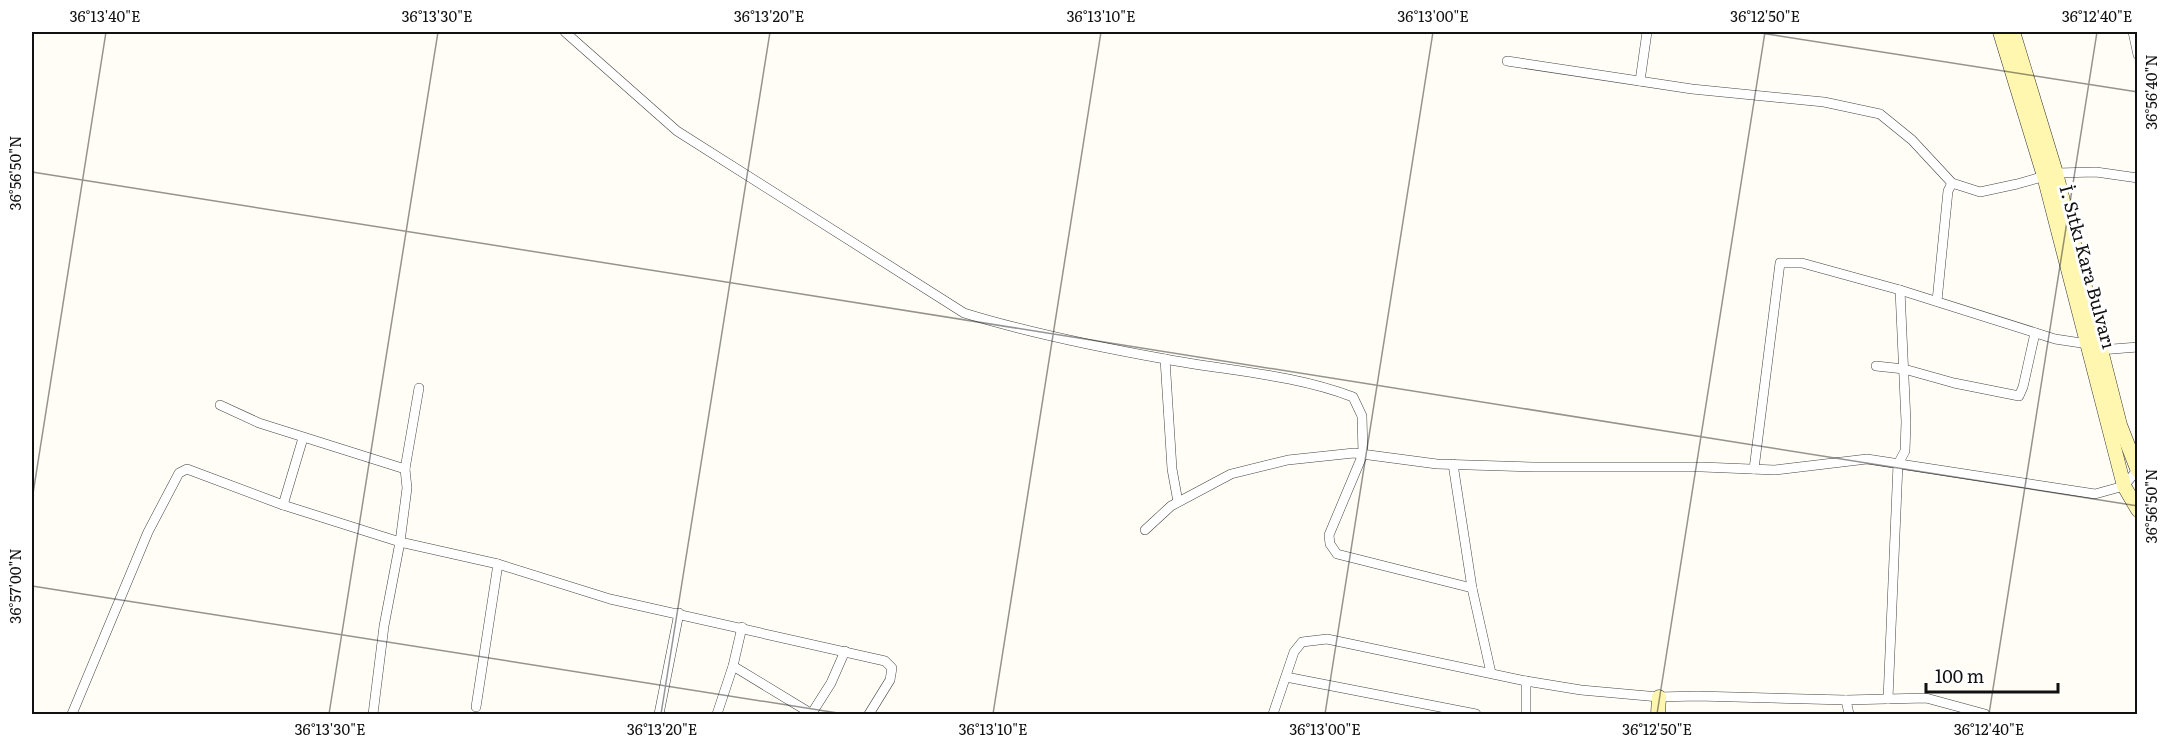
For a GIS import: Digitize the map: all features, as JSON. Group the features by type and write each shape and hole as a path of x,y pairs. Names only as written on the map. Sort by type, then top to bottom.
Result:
{"main road":[{"name":"İ. Sıtkı Kara Bulvarı","path":"2000,32 2050,174"},
{"name":"İ. Sıtkı Kara Bulvarı","path":"2013,32 2094,347 2124,486 2138,510"},
{"name":"İ. Sıtkı Kara Bulvarı","path":"2094,347 2137,470"},
{"path":"1658,714 1659,698"}],"street":[{"path":"565,32 677,131 964,314 999,324 1165,359 1301,380 1353,397 1362,416 1363,454 1329,535 1330,544 1337,554 1472,588"},
{"path":"1640,81 1647,32"},
{"path":"2126,32 2133,32 2138,55"},
{"path":"1507,61 1692,89 1824,102 1880,114 1912,140 1952,183 1980,192 2050,174 2096,172 2138,178"},
{"path":"1937,302 1948,191 1952,183"},
{"path":"1754,469 1780,263 1802,263 1900,290 2055,339 2094,347 2138,347"},
{"path":"1888,699 1898,464 1905,452 1900,290"},
{"path":"1876,366 1904,369 1954,383 2019,396 2035,333"},
{"path":"1165,359 1172,469 1178,502"},
{"path":"373,714 384,626 400,542 407,488 405,469 419,388"},
{"path":"220,405 259,423 405,469"},
{"path":"283,505 303,438"},
{"path":"1145,530 1171,506 1231,474 1288,460 1354,453 1453,464 1775,470 1867,459 2095,494 2124,486 2137,470"},
{"path":"1453,464 1472,588 1491,672"},
{"path":"72,714 148,532 179,473 187,468 283,505 400,542 498,564 610,599 885,661 892,668 890,680 869,714"},
{"path":"476,707 498,564"},
{"path":"659,714 679,613"},
{"path":"717,714 733,666 742,627"},
{"path":"1273,714 1294,652 1302,642 1328,639 1526,681 1581,690 1659,698 1697,696 1846,700 1926,698 1985,714"},
{"path":"733,666 812,714 831,683 845,651"},
{"path":"1286,677 1476,714"},
{"path":"1526,681 1526,714"},
{"path":"1846,700 1849,714"}]}
